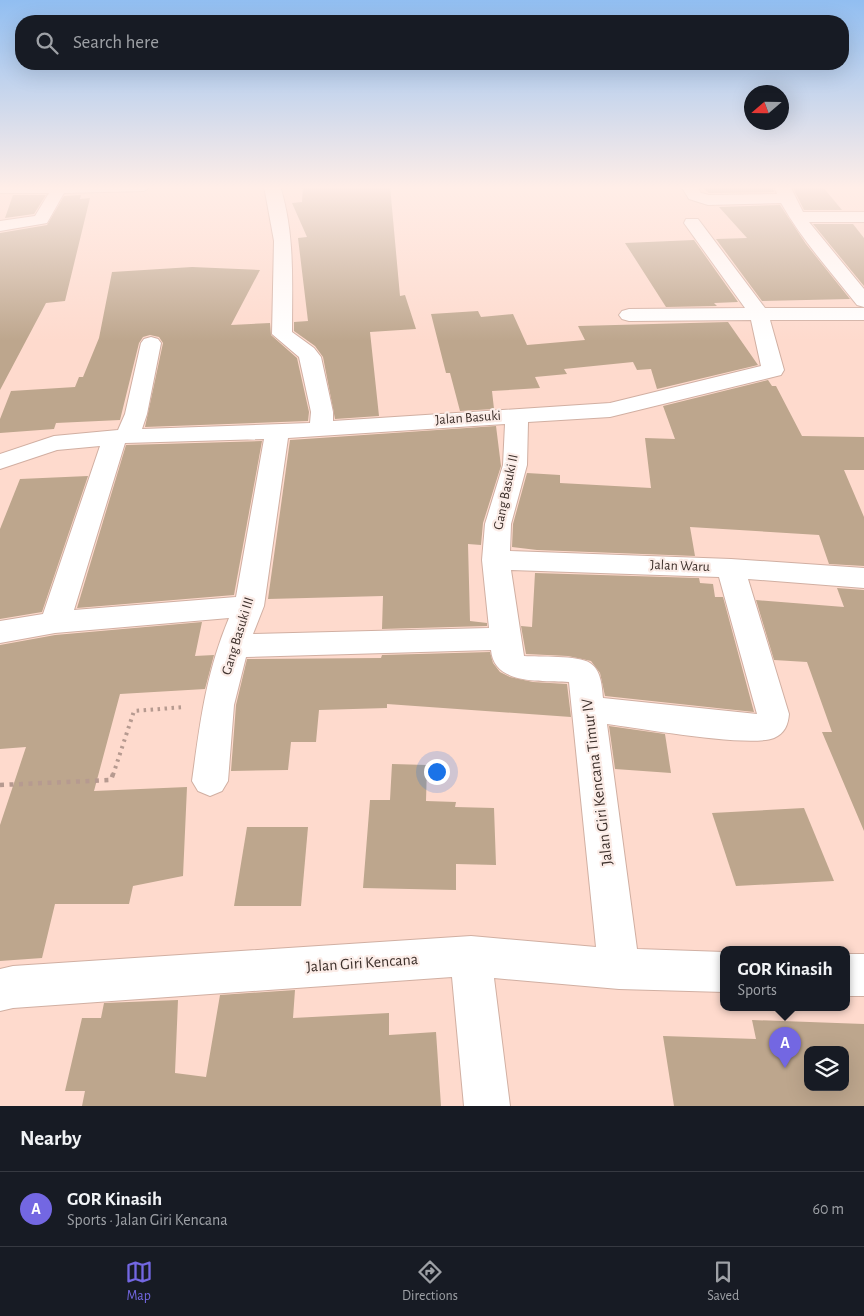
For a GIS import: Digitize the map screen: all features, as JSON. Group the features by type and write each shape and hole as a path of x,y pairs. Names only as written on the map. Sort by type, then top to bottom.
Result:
{"street":[{"path":"283,238 282,334 307,352 310,357 322,412 321,428"},
{"path":"703,238 759,314"},
{"path":"814,238 864,301"},
{"name":"Jalan Basuki","path":"0,462 54,443 121,437 277,432 610,410 773,370 759,314"},
{"path":"629,315 864,314"},
{"path":"55,622 121,437 136,414 151,343"},
{"name":"Gang Basuki II","path":"506,648 496,560 498,524 514,466 517,415"},
{"name":"Gang Basuki III","path":"210,781 218,705 233,646 249,606 277,432"},
{"name":"Jalan Waru","path":"496,560 731,568 864,578"},
{"path":"588,710 730,726 764,728 769,726 772,722 773,714 731,568"},
{"path":"0,632 55,622 249,606"},
{"path":"233,646 506,648"},
{"name":"Jalan Giri Kencana Timur IV","path":"506,648 514,665 579,671 585,679 619,969"},
{"path":"471,956 487,1106"},
{"name":"Jalan Giri Kencana","path":"0,990 14,986 471,956 619,969 720,972"},
{"path":"850,975 864,975"}],"path":[{"path":"0,785 111,780 134,711 218,705"}],"building":[{"path":"0,238 80,238 65,301 46,303 0,390"},
{"path":"298,238 395,238 400,296 405,295 416,329 370,332 379,416 335,419 323,357 315,346 294,331 294,322 308,321"},
{"path":"802,238 850,299 762,301 716,239"},
{"path":"824,238 864,238 864,286"},
{"path":"694,240 738,302 714,303 717,306 666,307 625,243"},
{"path":"192,267 260,270 231,325 270,323 271,335 297,358 309,412 308,421 145,427 163,343 159,337 150,335 143,337 139,343 120,420 56,423 54,429 0,433 0,419 11,391 75,387 79,377 83,377 99,338 112,272"},
{"path":"478,311 481,317 513,314 527,345 585,340 578,326 728,322 758,365 657,389 651,369 637,370 633,362 564,369 567,374 535,377 540,388 492,391 494,409 460,411 450,373 446,373 431,314"},
{"path":"768,380 772,386 776,386 802,436 864,437 864,470 844,470 864,517 864,566 829,564 819,535 690,527 695,556 537,550 512,547 513,524 527,473 560,475 560,483 651,488 645,438 675,439 663,406"},
{"path":"496,426 501,466 483,523 481,545 468,544 470,621 487,623 487,626 382,629 383,596 268,599 290,440"},
{"path":"262,441 234,595 77,608 126,445"},
{"path":"88,476 42,612 0,619 0,529 20,479"},
{"path":"535,573 699,578 700,583 713,584 715,597 723,597 754,712 605,696 600,673 591,661 568,656 526,654 521,626 532,627"},
{"path":"837,588 864,590 864,831 822,732 832,732 807,662 774,660 756,600 844,607"},
{"path":"202,622 195,656 214,655 205,689 120,694 94,791 187,787 183,876 133,886 129,904 55,904 42,958 0,961 0,825 26,747 0,749 0,645 55,635"},
{"path":"490,652 493,663 500,672 510,677 533,682 567,684 571,717 387,704 387,708 319,710 316,742 291,742 288,770 231,771 236,705 247,659 381,658 382,655"},
{"path":"609,726 665,734 671,773 615,769"},
{"path":"392,764 427,765 426,801 456,802 455,807 494,808 496,865 456,864 456,890 363,888 370,800 390,800"},
{"path":"804,808 834,881 736,886 712,813"},
{"path":"247,827 308,827 301,906 234,906"},
{"path":"295,990 293,1018 389,1013 389,1035 436,1032 441,1106 82,1106 85,1091 65,1091 82,1018 101,1018 104,1003 178,1000 175,1073 206,1077 220,995"},
{"path":"752,1020 864,1024 864,1106 674,1106 663,1036 756,1039"}],"place":[{"name":"GOR Kinasih","path":"785,1068"}]}
